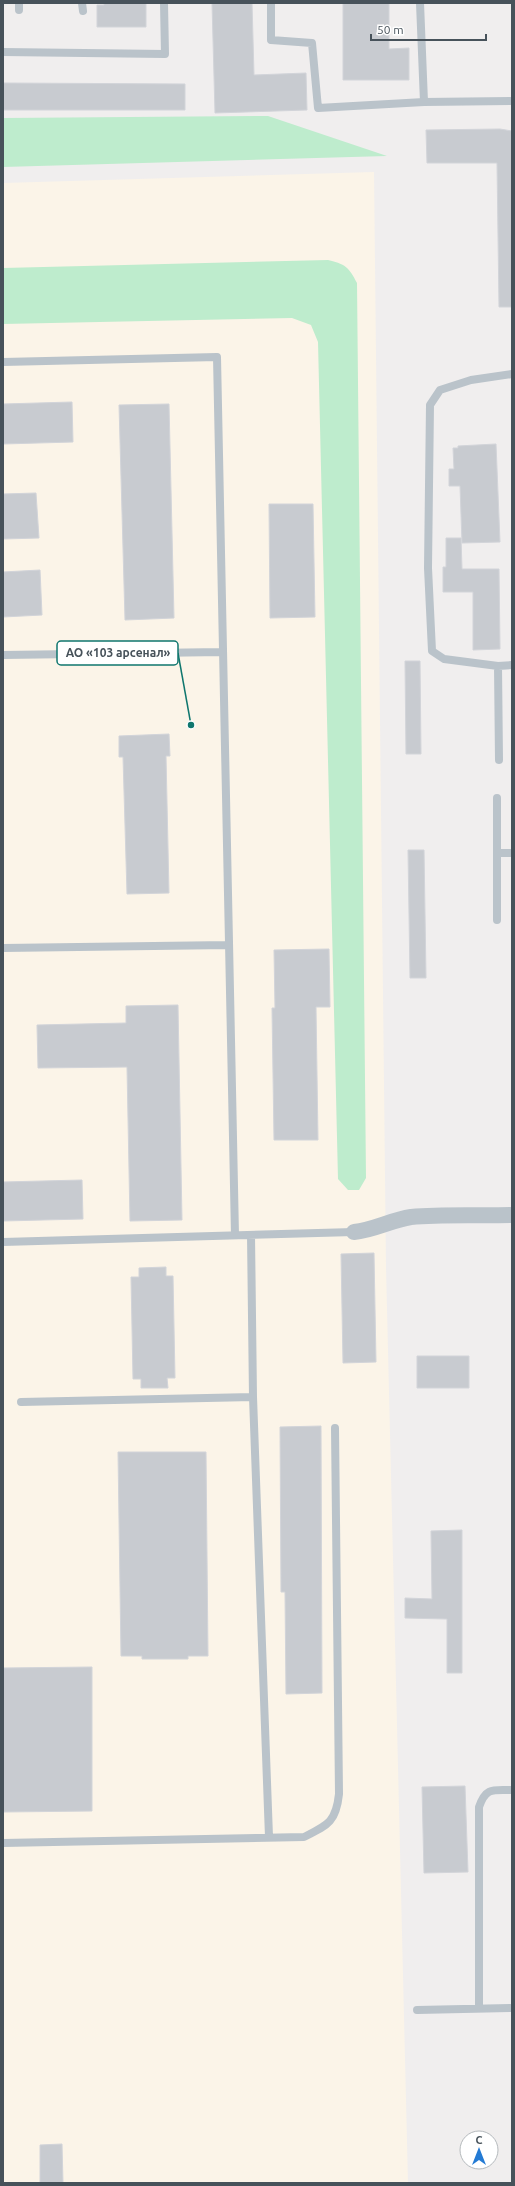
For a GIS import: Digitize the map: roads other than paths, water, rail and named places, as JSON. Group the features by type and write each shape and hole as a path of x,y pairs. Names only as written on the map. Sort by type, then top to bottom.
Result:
{"street":[{"path":"354,1232 370,1230 392,1221 411,1217 512,1215"}],"lane":[{"path":"3,52 165,54 164,3"},
{"path":"271,3 271,40 312,43 318,108 424,102 512,101"},
{"path":"420,3 424,102"},
{"path":"3,362 217,357 235,1235"},
{"path":"512,374 471,380 440,390 430,405 428,568 432,651 444,659 498,666 512,665"},
{"path":"3,655 223,652"},
{"path":"498,666 499,760"},
{"path":"497,798 497,920"},
{"path":"497,853 512,853"},
{"path":"3,948 229,945"},
{"path":"3,1242 354,1232"},
{"path":"251,1235 253,1397 269,1837"},
{"path":"21,1402 253,1397"},
{"path":"3,1843 304,1837 327,1825 337,1812 340,1794 334,1428"},
{"path":"479,2008 479,1807 483,1795 490,1790 512,1790"},
{"path":"416,2010 512,2008"}],"place":[{"name":"АО «103 арсенал»","path":"191,725"}]}
